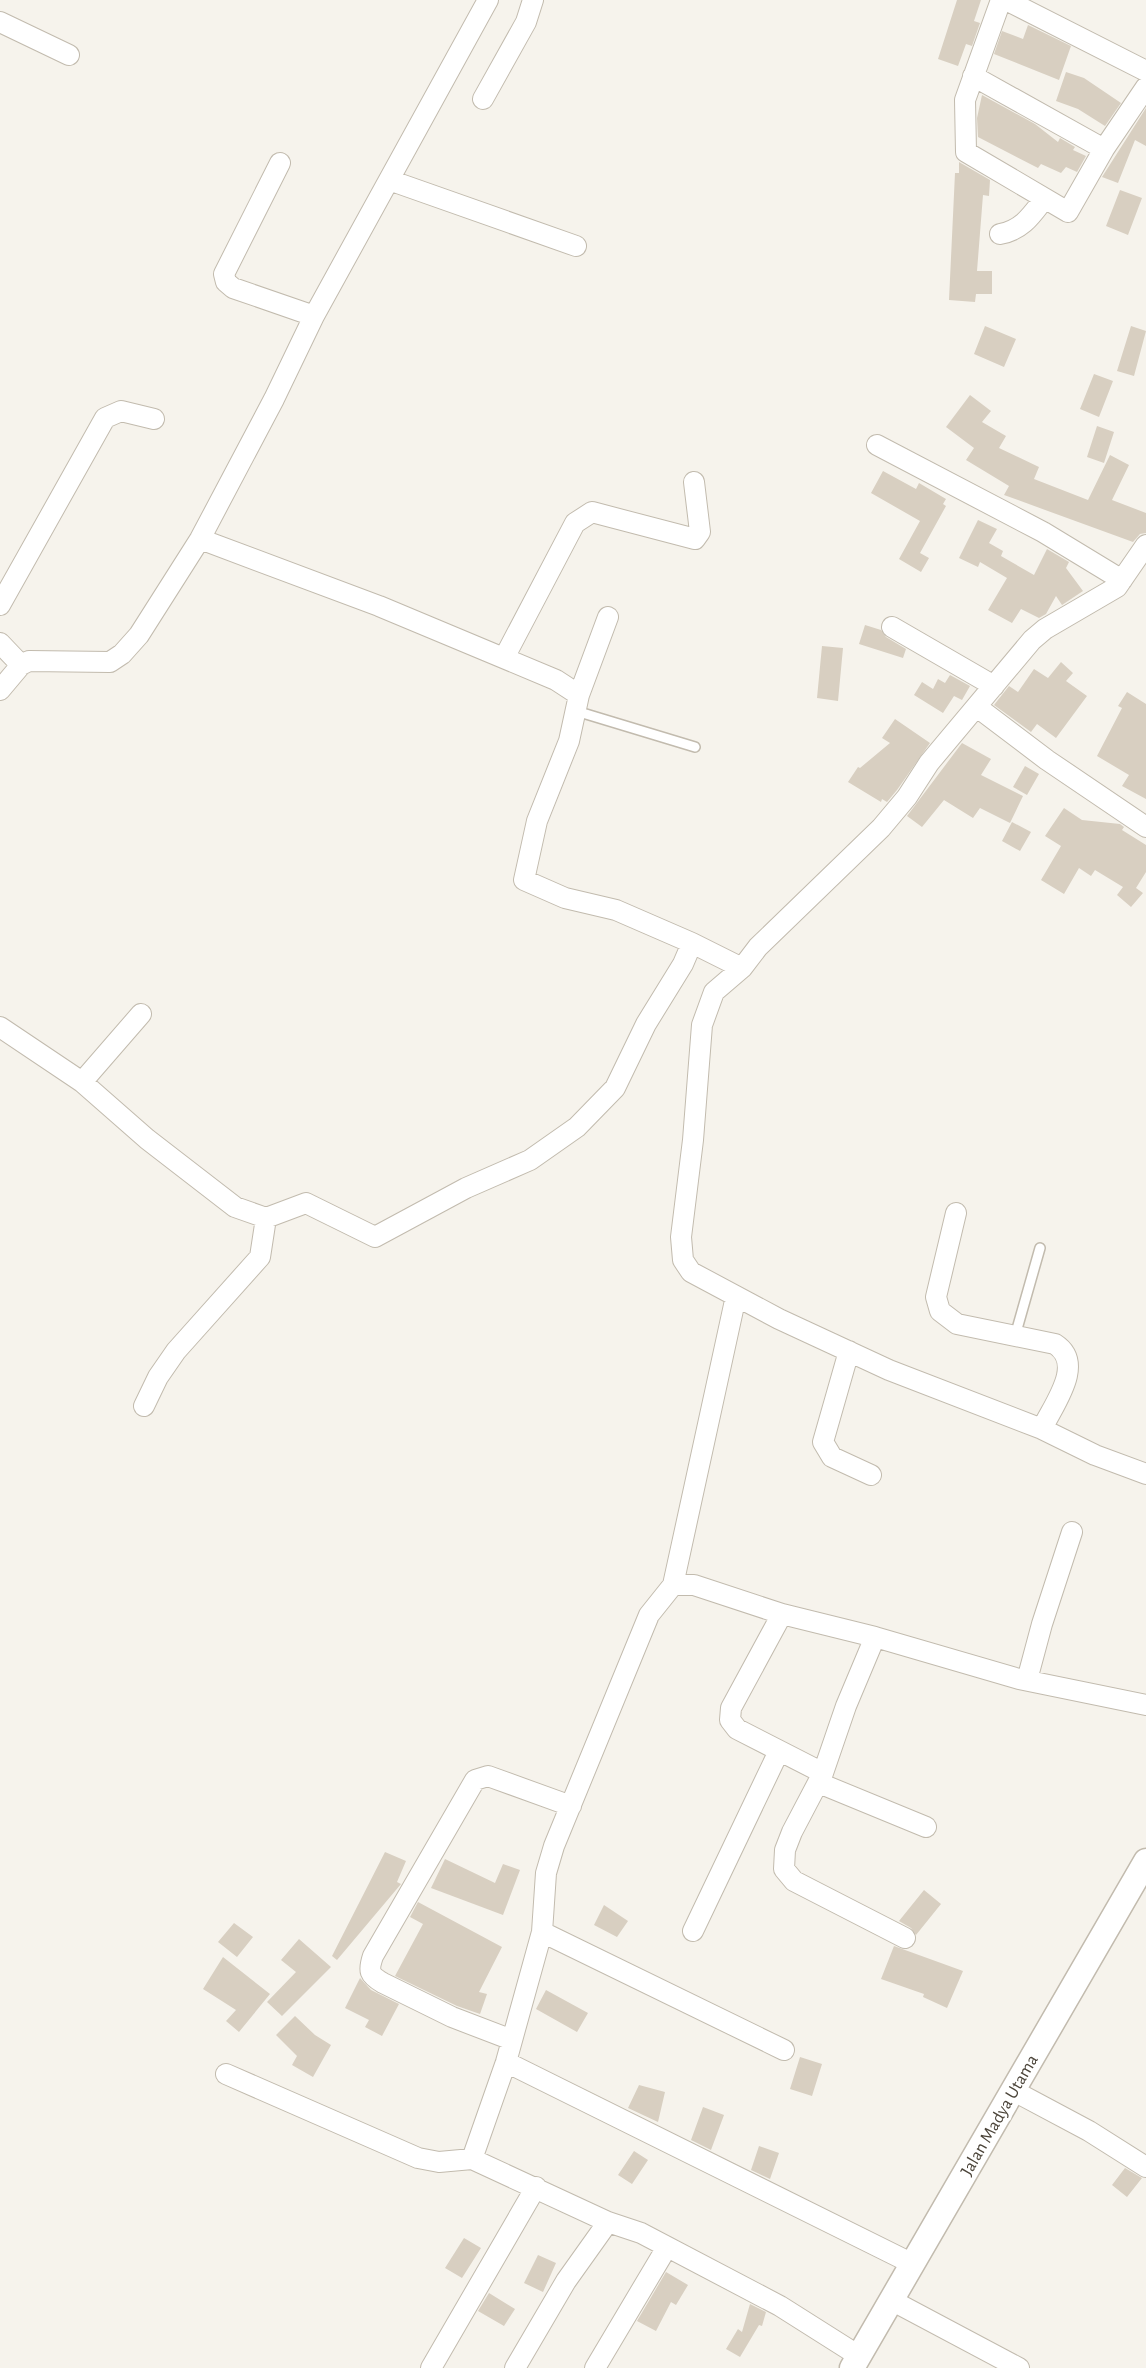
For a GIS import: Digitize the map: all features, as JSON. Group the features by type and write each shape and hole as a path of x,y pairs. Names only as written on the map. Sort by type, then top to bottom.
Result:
{"street":[{"path":"0,690 21,665 39,659 101,663 117,659 140,635 200,539 274,399 314,316 489,0"},
{"path":"483,99 526,22 533,0"},
{"path":"1001,0 965,100 966,152 1044,199 1068,212 1104,149 1146,87"},
{"path":"1006,0 1146,72"},
{"path":"0,22 69,55"},
{"path":"974,76 1104,149"},
{"path":"280,163 224,274 226,282 233,288 314,316"},
{"path":"389,180 576,246"},
{"path":"1000,234 1013,232 1024,224 1044,199"},
{"path":"0,605 105,418 121,411 154,419"},
{"path":"877,446 1052,537 1122,580"},
{"path":"504,658 574,523 592,513 606,514 695,539 700,532 694,482"},
{"path":"200,539 379,606 556,680 577,703"},
{"path":"1146,545 1122,580 1105,596 1045,628 1032,640 929,763 907,797 881,828 714,992 702,1025 695,1118 681,1237 682,1260 691,1272 779,1319 889,1370 1042,1429 1095,1455 1146,1474"},
{"path":"608,617 577,703 569,741 537,821 524,880 565,898 616,910 739,965"},
{"path":"892,627 994,686"},
{"path":"0,643 21,665"},
{"path":"977,707 1022,742 1146,827"},
{"path":"0,1027 82,1082 147,1139 228,1202 249,1214 266,1218 306,1203 315,1205 368,1236 375,1237 466,1188 530,1160 577,1127 615,1088 646,1024 683,964 692,943"},
{"path":"82,1082 141,1014"},
{"path":"956,1213 936,1297 940,1311 957,1324 1055,1344 1063,1350 1069,1360 1070,1372 1042,1429"},
{"path":"144,1406 158,1377 176,1351 260,1257 266,1218"},
{"path":"472,2159 506,2061 542,1932 546,1873 649,1615 673,1585 736,1296"},
{"path":"849,1351 823,1442 832,1457 871,1475"},
{"path":"1027,1680 1042,1624 1072,1533"},
{"path":"673,1585 694,1585 782,1614 875,1637 1027,1680 1146,1705"},
{"path":"782,1614 731,1708 729,1720 737,1730 779,1751 821,1778 926,1827"},
{"path":"875,1637 846,1706 821,1778 792,1832 785,1850 784,1869 794,1881 905,1938"},
{"path":"693,1931 779,1751"},
{"path":"512,2040 452,2017 382,1983 372,1977 369,1969 373,1956 475,1780 488,1776 571,1806"},
{"name":"Jalan Madya Utama","path":"855,2362 1146,1861"},
{"path":"542,1932 784,2050"},
{"path":"506,2061 913,2264"},
{"path":"226,2074 418,2158 440,2163 472,2159 608,2222 641,2233 780,2306 855,2362"},
{"path":"1014,2091 1089,2131 1146,2167"},
{"path":"430,2368 536,2187"},
{"path":"515,2368 566,2281 608,2222"},
{"path":"595,2368 667,2247"},
{"path":"891,2300 1019,2368"}],"lane":[{"path":"577,703 695,747"},
{"path":"1015,1336 1040,1248"}],"building":[{"path":"957,0 981,0 974,21 980,23 972,46 966,44 958,66 938,59"},
{"path":"1028,25 1071,46 1059,80 994,54 1002,31 1023,39"},
{"path":"1066,72 1084,78 1121,103 1105,126 1078,109 1056,101"},
{"path":"982,95 1035,124 1058,142 1060,138 1075,147 1073,150 1086,156 1077,172 1066,167 1061,173 1041,164 1038,168 978,137 977,118"},
{"path":"1146,108 1146,146 1135,140 1118,183 1102,177"},
{"path":"959,162 990,180 989,196 983,195 977,271 992,271 992,294 976,294 975,302 949,300 955,173 959,173"},
{"path":"1120,190 1142,198 1128,235 1106,226"},
{"path":"985,326 1016,339 1004,367 974,354"},
{"path":"1131,326 1146,331 1134,376 1117,371"},
{"path":"1094,374 1113,381 1099,417 1080,409"},
{"path":"970,395 991,411 982,422 1006,436 999,448 1039,467 1034,479 1088,500 1110,455 1129,465 1112,500 1146,513 1146,533 1140,534 1133,542 1004,495 1009,486 966,460 974,448 946,427"},
{"path":"1097,426 1114,432 1104,463 1087,457"},
{"path":"883,471 916,489 919,483 946,499 943,504 946,506 920,553 929,558 921,572 899,559 920,521 871,493"},
{"path":"978,520 997,529 989,543 1003,551 1001,556 1034,575 1047,549 1069,562 1066,568 1083,591 1062,605 1056,596 1046,614 1039,618 1021,609 1012,623 988,610 1007,578 980,562 978,567 959,558"},
{"path":"865,625 881,630 886,637 906,649 903,658 859,644"},
{"path":"822,646 843,648 838,701 817,698"},
{"path":"1061,662 1073,673 1066,681 1087,696 1056,738 1037,724 1031,732 994,705 1009,686 1018,692 1034,669 1048,678"},
{"path":"950,675 970,686 962,700 954,696 943,713 914,695 922,682 933,689 938,679 945,683"},
{"path":"1127,692 1146,704 1146,799 1122,786 1129,775 1097,756 1122,708 1118,706"},
{"path":"895,719 930,743 897,790 887,802 882,799 881,802 848,782 858,767 860,768 890,743 882,738"},
{"path":"962,743 991,759 981,775 1023,796 1010,823 980,808 973,818 944,800 922,827 907,816"},
{"path":"1025,766 1039,774 1027,795 1013,787"},
{"path":"1064,808 1082,820 1120,824 1124,827 1122,830 1146,845 1146,872 1136,888 1143,893 1131,907 1117,895 1123,887 1095,870 1091,876 1079,868 1064,894 1041,880 1061,846 1045,836"},
{"path":"1012,822 1031,832 1020,851 1002,841"},
{"path":"385,1852 406,1861 397,1882 401,1884 337,1960 332,1956"},
{"path":"445,1859 495,1883 503,1864 520,1870 503,1915 431,1888"},
{"path":"924,1890 941,1904 916,1935 911,1928 899,1921"},
{"path":"418,1902 502,1947 479,1992 487,1994 480,2014 457,2006 395,1976 423,1924 410,1917"},
{"path":"604,1905 628,1921 617,1937 594,1925"},
{"path":"234,1923 253,1937 237,1957 218,1942"},
{"path":"299,1939 331,1967 282,2016 267,2002 296,1972 281,1960"},
{"path":"894,1946 963,1971 947,2008 923,1997 924,1994 881,1979"},
{"path":"223,1957 270,1994 239,2032 226,2021 236,2010 203,1989"},
{"path":"360,1978 371,1990 399,2004 382,2036 365,2027 369,2020 345,2008"},
{"path":"546,1990 588,2013 577,2032 536,2009"},
{"path":"295,2016 315,2035 331,2045 313,2077 292,2065 297,2056 276,2035"},
{"path":"800,2057 822,2064 812,2096 790,2089"},
{"path":"639,2085 665,2092 658,2122 628,2108"},
{"path":"703,2107 724,2115 711,2150 691,2140"},
{"path":"759,2146 779,2153 770,2179 751,2170"},
{"path":"634,2151 648,2160 632,2184 618,2175"},
{"path":"1125,2168 1142,2178 1127,2197 1112,2185"},
{"path":"464,2238 481,2248 462,2278 445,2268"},
{"path":"538,2255 556,2263 543,2292 524,2283"},
{"path":"666,2272 688,2285 676,2305 671,2302 656,2331 637,2321"},
{"path":"489,2293 515,2309 504,2326 478,2311"},
{"path":"750,2304 766,2312 762,2326 759,2325 740,2357 726,2349 738,2329 742,2332"}]}
